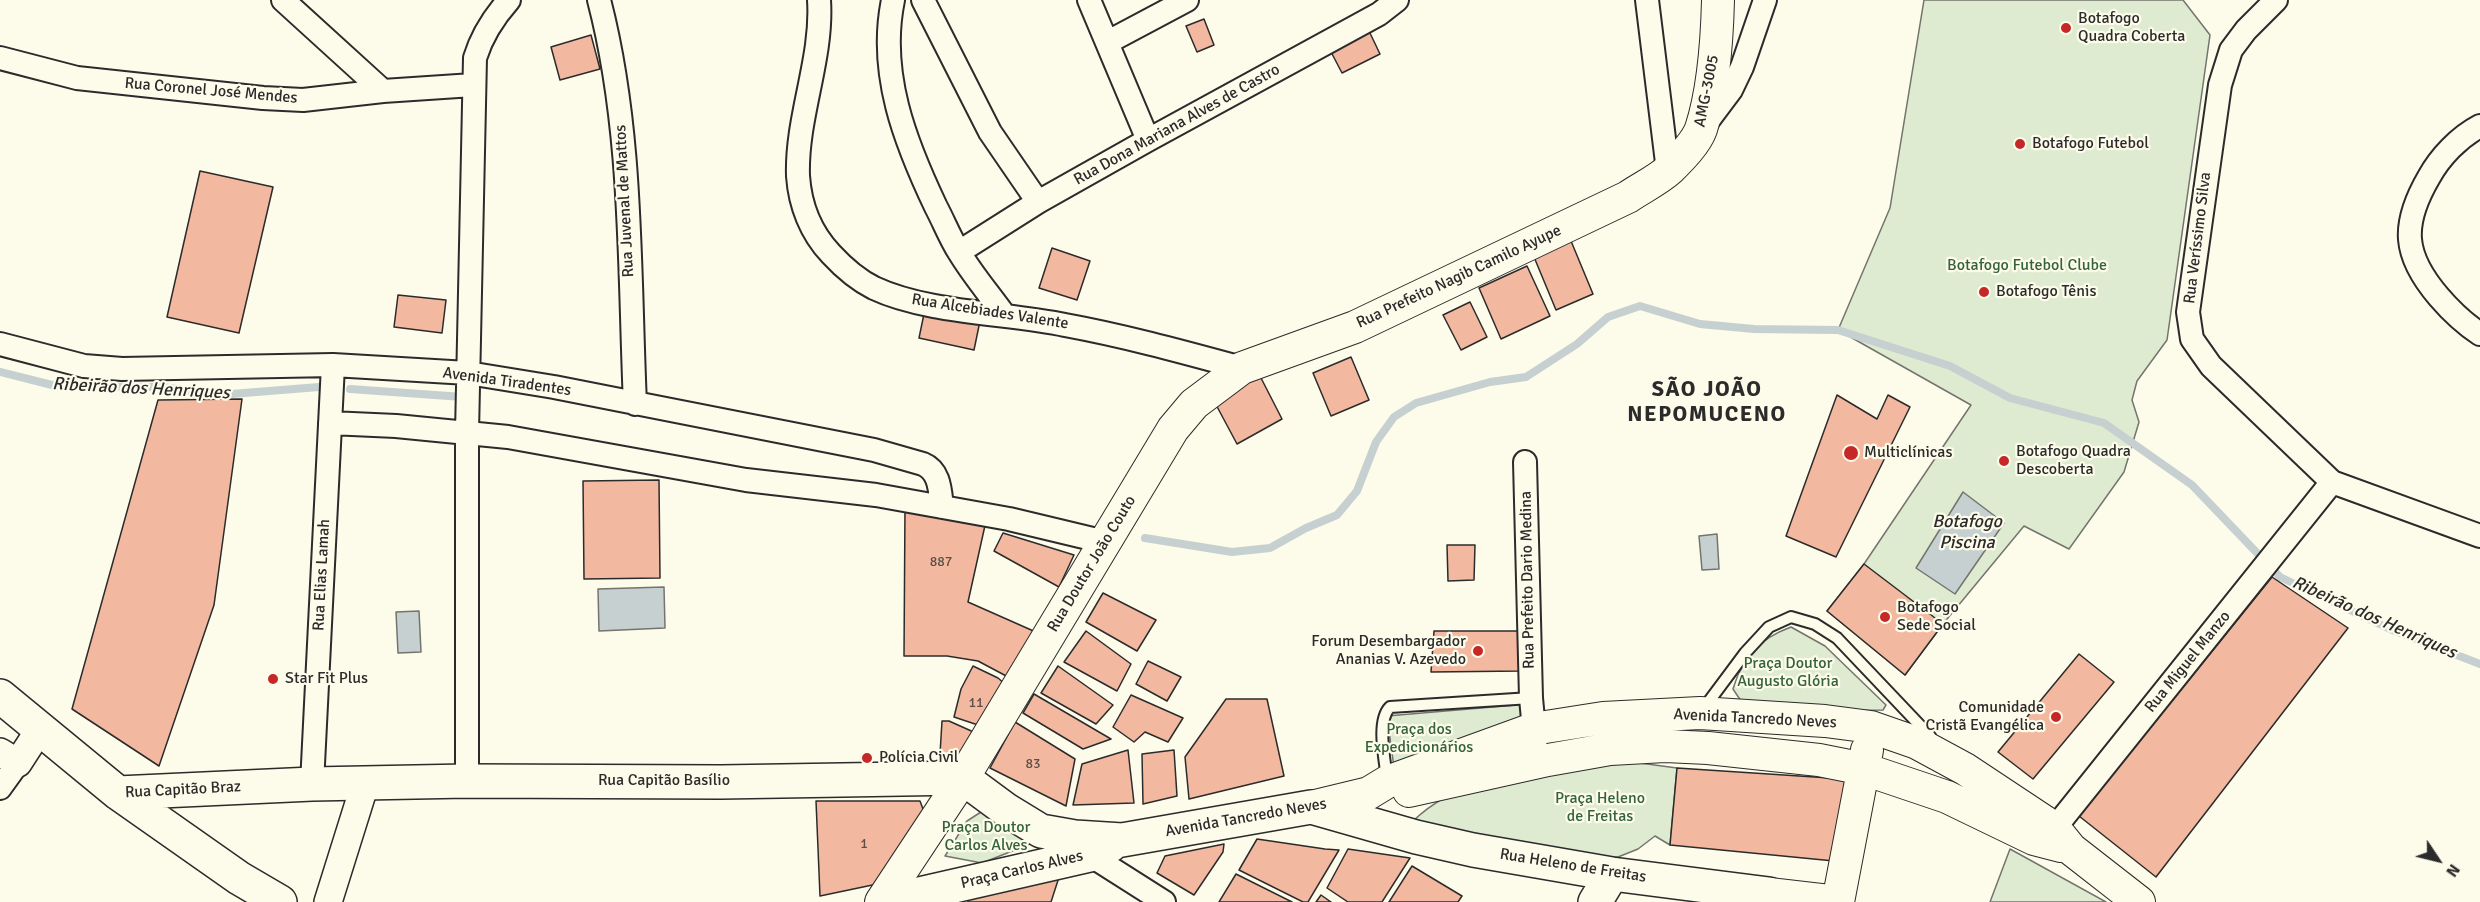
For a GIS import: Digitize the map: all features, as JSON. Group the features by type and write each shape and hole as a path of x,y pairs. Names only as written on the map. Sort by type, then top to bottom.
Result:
{"main road":[{"name":"AMG-3005","path":"1668,171 1687,151 1701,130 1710,86 1718,23 1718,0"},
{"name":"Rua Prefeito Nagib Camilo Ayupe","path":"1242,368 1355,327 1628,197 1668,171"},
{"name":"Rua Doutor João Couto","path":"963,778 1173,429 1194,404 1242,368"},
{"name":"Rua Capitão Braz","path":"0,696 118,793 312,784 365,784"},
{"name":"Avenida Tancredo Neves","path":"1122,840 1311,807 1382,789 1533,729 1603,718 1701,713 1826,721 1871,727 1917,743 1965,769 2056,840"},
{"path":"1840,902 1871,727"},
{"name":"Avenida Tancredo Neves","path":"1382,789 1433,787 1536,762 1611,749 1665,746 1742,751 1819,760 1864,769 1947,797 2056,840"},
{"name":"Rua Capitão Basílio","path":"365,784 467,781 721,782 963,778"},
{"name":"Praça Carlos Alves","path":"882,902 963,778 1005,809 1041,831 1075,837 1122,840"},
{"path":"118,793 239,878 278,902"},
{"name":"Rua Heleno de Freitas","path":"1311,807 1416,837 1473,850 1768,898 1840,902"},
{"name":"Praça Carlos Alves","path":"882,902 1090,855 1122,840"},
{"path":"2056,840 2139,902"},
{"path":"1595,902 1612,873"}],"street":[{"path":"283,0 383,91"},
{"name":"Rua Juvenal de Mattos","path":"599,0 607,29 618,98 626,195 635,404"},
{"name":"Rua Alcebiades Valente","path":"819,0 816,41 800,136 798,177 804,211 820,242 844,267 873,287 913,302 1135,338 1242,368"},
{"path":"893,0 888,22 888,64 897,112 920,173 958,252 1005,316"},
{"path":"923,0 990,132 1038,202"},
{"path":"1089,0 1148,140"},
{"path":"1108,42 1188,0"},
{"name":"Rua Dona Mariana Alves de Castro","path":"958,252 1038,202 1379,14 1397,0"},
{"path":"1647,0 1668,171"},
{"path":"1701,130 1731,90 1742,67 1765,0"},
{"name":"Rua Veríssimo Silva","path":"2276,0 2246,30 2231,50 2220,85 2188,312 2192,339 2211,366 2332,482 2470,532"},
{"path":"467,781 467,433 473,85 475,58 480,40 498,6"},
{"name":"Rua Coronel José Mendes","path":"0,58 77,78 263,98 303,100 383,91 473,85"},
{"path":"2480,126 2468,132 2446,153 2432,172 2417,197 2409,239 2415,264 2426,282 2445,304 2480,334"},
{"name":"Avenida Tiradentes","path":"0,344 84,366 122,369 333,365 468,373 554,387 873,450 923,464 931,467 936,473 942,507"},
{"name":"Rua Elias Lamah","path":"312,784 333,365"},
{"path":"330,423 508,437 746,480 876,495 1009,519 1105,542"},
{"name":"Rua Prefeito Dario Medina","path":"1525,462 1531,698 1536,762"},
{"name":"Rua Miguel Manzo","path":"2056,840 2278,547 2332,482"},
{"path":"0,788 9,757 40,729"},
{"path":"328,902 365,784"},
{"path":"1090,855 1164,902"}],"lane":[{"path":"1701,713 1745,653 1769,627 1791,617 1815,624 1837,638 1916,723 1965,769"},
{"path":"1382,789 1382,723 1384,713 1390,707 1531,698"}],"green space":[{"name":"Botafogo Futebol Clube","path":"1924,0 2183,0 2210,35 2167,340 2137,381 2132,400 2139,422 2124,472 2069,549 2024,526 1943,624 1905,675 1827,611 1864,564 1971,405 1838,330 1890,208"},
{"name":"Praça Doutor Augusto Glória","path":"1791,627 1825,646 1886,705 1883,710 1749,713 1733,689 1737,677 1747,658 1761,643"},
{"name":"Praça dos Expedicionários","path":"1528,704 1521,729 1395,775 1387,716"},
{"name":"Praça Heleno de Freitas","path":"1587,756 1677,768 1670,845 1655,836 1638,849 1618,857 1575,857 1414,820 1432,805 1473,784 1518,770"},
{"name":"Praça Doutor Carlos Alves","path":"981,812 996,814 1035,842 982,863 945,856 967,821"},
{"path":"2010,849 2106,902 1990,902"}],"water":[{"name":"Botafogo Piscina","path":"1963,492 2004,523 1955,594 1916,568"},
{"path":"1717,534 1719,569 1702,570 1699,536"},
{"path":"664,587 665,628 599,631 598,589"},
{"path":"419,611 421,652 398,653 396,612"}],"building":[{"path":"1204,19 1214,45 1197,52 1186,26"},
{"path":"1369,31 1380,54 1342,73 1330,50"},
{"path":"591,35 600,69 560,80 551,47"},
{"path":"200,171 273,187 239,333 167,317"},
{"path":"1571,241 1593,294 1556,310 1534,257"},
{"path":"1052,248 1090,261 1077,300 1039,288"},
{"path":"1527,266 1550,316 1501,339 1479,288"},
{"path":"398,295 446,300 442,333 394,327"},
{"path":"1470,302 1487,337 1461,350 1443,315"},
{"path":"925,309 980,321 974,350 919,338"},
{"path":"1351,357 1369,400 1331,416 1313,373"},
{"path":"1260,376 1282,419 1237,444 1214,401"},
{"name":"Multiclínicas","path":"1837,395 1877,419 1888,395 1910,407 1836,557 1786,536"},
{"path":"242,399 214,605 159,766 72,709 158,400"},
{"path":"659,480 660,578 584,579 583,481"},
{"path":"905,506 986,521 968,602 1038,633 1010,678 978,661 947,656 904,656"},
{"path":"1003,533 1074,555 1059,587 994,551"},
{"path":"1447,545 1475,545 1474,580 1448,581"},
{"name":"Botafogo Sede Social","path":"1864,564 1943,624 1905,675 1827,611"},
{"path":"2272,577 2348,628 2156,877 2079,816"},
{"path":"1103,593 1156,620 1137,651 1086,622"},
{"path":"1086,631 1131,664 1117,691 1064,662"},
{"name":"Forum Desembargador Ananias V. Azevedo","path":"1434,631 1523,631 1522,671 1431,672"},
{"name":"Comunidade Cristã Evangélica","path":"2079,654 2114,682 2033,779 1998,752"},
{"path":"1148,661 1181,677 1167,701 1136,684"},
{"path":"973,666 998,678 1006,685 981,726 954,717 961,689"},
{"path":"1058,666 1113,705 1096,724 1041,693"},
{"path":"1034,694 1111,739 1083,749 1023,713"},
{"path":"1131,695 1183,718 1168,742 1145,732 1134,742 1113,727"},
{"path":"1226,699 1267,699 1284,776 1189,799 1185,757"},
{"path":"942,721 949,721 978,734 962,757 952,759 940,754"},
{"path":"1015,722 1075,759 1066,806 990,768"},
{"path":"1128,750 1134,803 1073,805 1082,764"},
{"path":"1174,750 1177,796 1143,804 1142,754"},
{"path":"1677,768 1845,779 1834,861 1670,845"},
{"path":"816,801 920,801 926,817 882,883 820,896"},
{"path":"1257,839 1339,850 1308,902 1303,902 1239,870"},
{"path":"1224,844 1223,852 1194,895 1157,873 1165,856"},
{"path":"1348,849 1410,858 1382,902 1348,902 1327,888"},
{"path":"1412,866 1462,896 1458,902 1389,902"},
{"path":"1061,871 1051,902 968,902 967,897"},
{"path":"1236,874 1292,902 1219,902"},
{"path":"1321,895 1331,902 1316,902"}],"waterway":[{"name":"Ribeirão dos Henriques","path":"1145,538 1232,552 1270,548 1306,528 1337,515 1357,491 1376,442 1394,417 1416,403 1490,382 1526,377 1577,344 1608,317 1640,306 1700,324 1754,329 1838,330 1950,366 2010,398 2104,423 2192,485 2280,577 2390,629 2480,664"},
{"name":"Ribeirão dos Henriques","path":"0,372 56,386 163,387 219,395 319,387"},
{"name":"Ribeirão dos Henriques","path":"350,389 463,397"}],"place":[{"name":"Botafogo Quadra Coberta","path":"2066,28"},
{"name":"Botafogo Futebol","path":"2020,144"},
{"name":"Botafogo Tênis","path":"1984,292"},
{"name":"Multiclínicas","path":"1851,453"},
{"name":"Botafogo Quadra Descoberta","path":"2004,461"},
{"name":"Botafogo Sede Social","path":"1885,617"},
{"name":"Forum Desembargador Ananias V. Azevedo","path":"1478,651"},
{"name":"Star Fit Plus","path":"273,679"},
{"name":"Comunidade Cristã Evangélica","path":"2056,717"},
{"name":"Polícia Civil","path":"867,758"}],"district":[{"name":"SÃO JOÃO NEPOMUCENO","path":"1707,402"}]}
